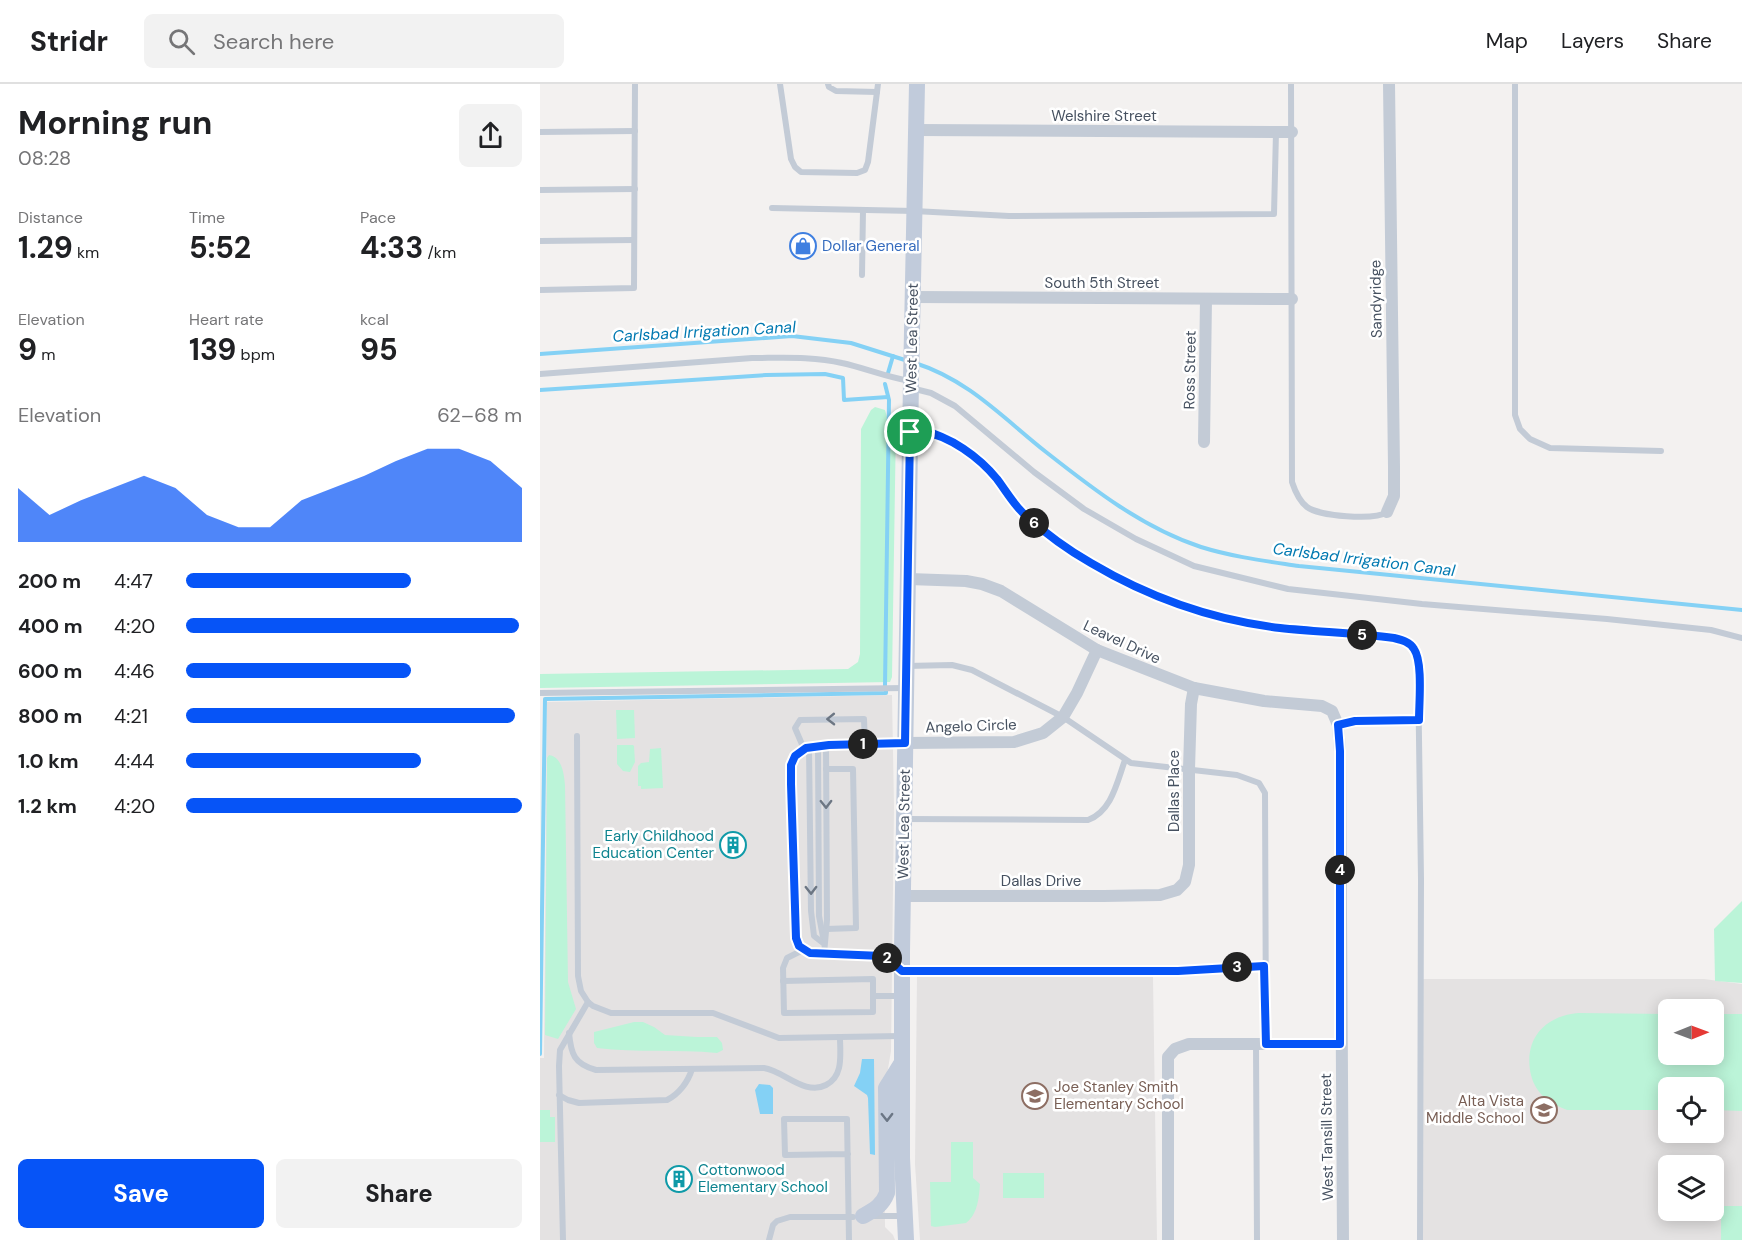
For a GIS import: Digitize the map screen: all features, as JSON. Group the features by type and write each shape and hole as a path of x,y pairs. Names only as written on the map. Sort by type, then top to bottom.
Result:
{"main road":[{"name":"West Lea Street","path":"906,1240 902,971 910,385 917,84"},
{"path":"856,1216 877,1208 884,1201 887,1193 886,1088 902,1063"}],"street":[{"name":"Sandyridge","path":"1387,512 1394,496 1389,84"},
{"name":"Welshire Street","path":"916,130 1292,132"},
{"name":"South 5th Street","path":"912,297 1292,299"},
{"name":"Ross Street","path":"1203,442 1206,299"},
{"name":"Leavel Drive","path":"909,579 966,581 982,584 1020,602 1097,650 1194,688 1264,701 1322,706 1332,711"},
{"name":"Angelo Circle","path":"905,743 1014,742 1043,733 1063,717 1097,650"},
{"name":"Dallas Place","path":"1177,891 1185,882 1189,866 1189,769 1191,704 1194,688"},
{"name":"West Tansill Street","path":"1332,711 1338,725 1340,763 1343,1240"},
{"name":"Dallas Drive","path":"903,896 1160,895 1177,891"},
{"path":"1168,1240 1168,1057 1175,1049 1189,1044 1340,1044"}],"lane":[{"path":"540,290 634,288 635,84"},
{"path":"780,84 790,159 795,167 801,172 858,173 865,170 868,162 878,84"},
{"path":"828,84 828,87 836,91 877,92"},
{"path":"1291,84 1292,482 1304,505 1319,512 1375,516 1387,512"},
{"path":"1515,84 1515,414 1520,429 1530,439 1550,447 1661,451"},
{"path":"540,132 635,131"},
{"path":"772,208 1009,216 1274,214 1276,131"},
{"path":"540,190 635,189"},
{"path":"862,275 863,210"},
{"path":"540,241 634,240"},
{"path":"540,374 752,358 840,362 894,378 931,393 955,406 1034,472 1084,509 1136,539 1194,566 1288,589 1422,604 1711,630 1742,638"},
{"path":"910,432 933,433 972,455 987,468 1023,513 1041,529 1090,563 1142,590 1194,610 1235,620 1288,629 1382,636 1403,640 1416,651 1419,720 1420,1240"},
{"path":"906,666 938,664 963,667 1063,717 1125,760 1137,764 1237,775 1260,783 1263,788 1264,966 1257,1240"},
{"path":"540,693 906,688"},
{"path":"824,943 814,936 811,911 806,748 795,728 800,720 864,719 865,744"},
{"path":"1338,725 1355,721 1419,720"},
{"path":"577,736 578,976 581,991 588,1002 611,1013 713,1013 779,1038 902,1036"},
{"path":"905,743 826,745 806,748 795,756 791,765 796,938 803,950 810,953 882,956 902,971 1178,971 1264,966"},
{"path":"824,954 826,745"},
{"path":"818,746 819,916 824,943"},
{"path":"905,819 1089,820 1102,812 1111,800 1125,760"},
{"path":"826,769 853,769 856,928 826,929"},
{"path":"783,981 873,979 873,1012 784,1013 783,981 783,968 787,958 803,950"},
{"path":"873,996 902,996"},
{"path":"563,1240 560,1050 588,1002"},
{"path":"569,1033 570,1050 574,1057 588,1068 607,1071 771,1069 810,1088 826,1086 837,1076 840,1067 840,1038"},
{"path":"559,1095 579,1103 668,1100 684,1086 692,1069"},
{"path":"848,1155 785,1155 784,1119 847,1119 848,1155 856,1216 849,1240"},
{"path":"770,1240 773,1225 783,1219 904,1216"}],"shaded area":[{"path":"892,695 894,807 891,1051 884,1092 885,1227 895,1240 540,1240 540,1058 544,1058 547,702"},
{"name":"Joe Stanley Smith Elementary School","path":"917,976 1153,977 1157,1240 920,1240 915,1164"},
{"name":"Alta Vista Middle School","path":"1420,979 1704,979 1742,984 1742,1240 1420,1240"}],"green space":[{"path":"875,407 885,410 887,417 894,419 896,424 892,677 890,682 540,688 540,674 848,669 858,662 860,654 861,429"},
{"path":"616,710 634,710 635,738 617,739"},
{"path":"617,745 634,746 635,762 630,772 623,771 617,764"},
{"path":"661,748 663,788 641,789 641,786 638,786 638,766 649,762 650,749"},
{"path":"549,755 560,762 565,781 568,982 576,1009 558,1039 545,1035 547,758"},
{"path":"1742,901 1742,983 1715,981 1714,929"},
{"path":"1578,1013 1658,1014 1658,1065 1724,1065 1724,1014 1742,1014 1742,1111 1724,1110 1724,1077 1658,1077 1658,1110 1567,1110 1551,1102 1541,1094 1533,1082 1529,1062 1530,1051 1533,1041 1546,1025 1566,1015"},
{"path":"643,1022 665,1035 717,1037 722,1043 723,1050 717,1053 597,1048 594,1043 594,1032"},
{"path":"540,1110 550,1110 550,1117 555,1117 555,1142 540,1142"},
{"path":"951,1142 973,1142 973,1178 980,1184 978,1200 973,1215 966,1223 935,1227 931,1226 930,1182 951,1182"},
{"path":"1003,1173 1044,1173 1044,1198 1003,1198"},
{"path":"1724,1206 1742,1206 1742,1240 1721,1240"}],"water":[{"path":"862,1059 874,1059 875,1155 870,1154 868,1098 854,1086 860,1073"},
{"path":"759,1084 770,1085 773,1088 773,1114 760,1114 755,1090"}],"waterway":[{"name":"Carlsbad Irrigation Canal","path":"540,354 792,336 851,343 908,361"},
{"path":"888,373 893,356"},
{"name":"Carlsbad Irrigation Canal","path":"915,363 934,370 969,390 1064,466 1119,506 1159,529 1201,547 1237,556 1299,566 1742,610"},
{"path":"540,390 766,375 825,374 843,378 844,400 888,397"},
{"path":"885,384 889,400 885,686"},
{"path":"540,1054 545,699 886,693 886,690"}],"place":[{"name":"Dollar General","path":"803,246"},
{"name":"Early Childhood Education Center","path":"733,845"},
{"name":"Joe Stanley Smith Elementary School","path":"1035,1096"},
{"name":"Alta Vista Middle School","path":"1544,1110"},
{"name":"Cottonwood Elementary School","path":"679,1179"}],"route":[{"path":"910,432 933,433 972,455 999,481 1023,513 1041,529 1090,563 1162,599 1194,610 1277,628 1394,638 1410,644 1416,651 1419,720 1355,721 1338,725 1340,751 1340,1044 1266,1044 1264,966 1178,971 902,971 882,956 810,953 799,946 796,938 791,784 791,765 795,756 806,748 826,745 905,743 910,432"}]}
